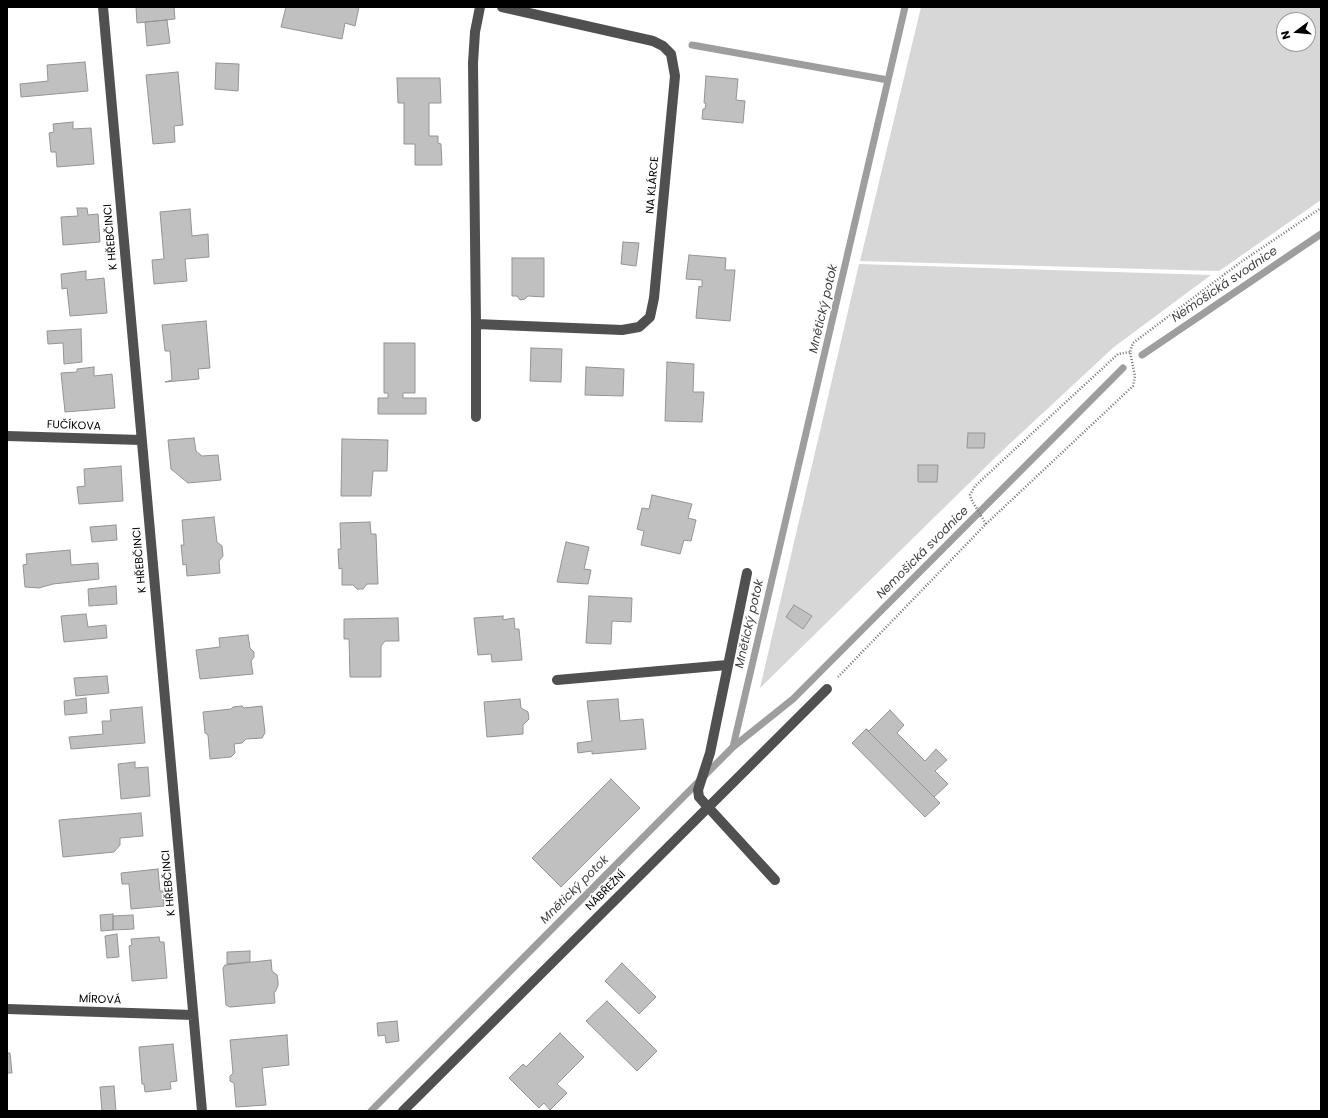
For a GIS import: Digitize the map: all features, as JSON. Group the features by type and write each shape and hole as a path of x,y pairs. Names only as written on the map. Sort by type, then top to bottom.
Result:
{"street":[{"name":"K HŘEBČINCI","path":"103,7 202,1111"},
{"path":"476,418 473,63 475,32 480,7"},
{"name":"NA KLÁRCE","path":"476,324 622,330 639,327 650,317 654,298 675,76 671,54 663,46 653,41 502,7"},
{"name":"FUČÍKOVA","path":"7,436 141,440"},
{"path":"747,573 710,753 698,790 699,797 775,880"},
{"path":"557,680 727,665"},
{"name":"NÁBŘEŽNÍ","path":"403,1111 707,806 827,689"},
{"name":"MÍROVÁ","path":"7,1009 193,1015"}],"path":[{"path":"827,689 985,523 1133,386 1135,376 1130,352 1133,343 1241,262 1321,208"},
{"path":"985,523 970,495 975,486 1118,354 1130,352"}],"shaded area":[{"path":"921,7 1321,7 1321,200 1219,271 860,261"},
{"path":"859,264 1211,275 1114,347 1002,451 760,688"}],"building":[{"path":"136,7 174,7 175,19 137,23"},
{"path":"286,7 359,7 355,26 345,23 342,39 281,27"},
{"path":"167,20 170,43 147,46 145,22"},
{"path":"85,62 88,91 21,97 20,84 48,81 47,65"},
{"path":"216,63 239,64 238,91 215,89"},
{"path":"178,72 183,125 174,126 175,142 153,144 146,75"},
{"path":"706,76 738,79 736,100 745,101 743,123 702,119 703,109 705,109 706,103 704,103"},
{"path":"397,78 440,78 441,103 429,103 429,136 438,136 438,143 441,144 442,165 415,165 415,144 404,144 404,103 398,103"},
{"path":"73,122 73,129 91,128 94,164 57,167 56,152 51,152 49,133 54,132 53,124"},
{"path":"77,208 87,208 88,215 98,214 100,242 63,245 61,217 78,216"},
{"path":"190,209 192,236 208,234 209,257 185,259 187,281 154,284 152,260 164,259 160,212"},
{"path":"623,242 639,243 636,266 621,264"},
{"path":"689,255 726,258 725,270 735,270 730,321 696,318 699,286 702,287 702,280 686,279"},
{"path":"512,258 544,258 544,297 528,296 525,299 520,300 517,296 512,296"},
{"path":"86,271 86,280 104,278 107,313 70,316 67,288 62,289 61,274"},
{"path":"206,321 210,368 198,369 199,379 165,382 172,380 170,351 165,351 162,325"},
{"path":"81,329 82,362 64,364 63,343 48,344 47,331"},
{"path":"384,343 415,343 415,393 403,393 403,398 426,398 426,414 378,414 378,398 388,398 388,393 384,393"},
{"path":"531,348 562,349 561,382 530,381"},
{"path":"667,362 694,364 693,392 704,392 702,422 665,421"},
{"path":"94,367 94,376 112,374 115,408 65,412 61,373 77,372 77,369"},
{"path":"586,367 624,369 623,396 585,395"},
{"path":"968,433 985,433 984,448 967,448"},
{"path":"194,438 196,451 202,456 218,455 221,480 188,483 171,469 168,440"},
{"path":"342,439 388,440 387,471 373,471 371,496 341,496"},
{"path":"918,465 938,465 937,482 918,482"},
{"path":"121,466 123,501 79,504 77,487 85,486 84,469"},
{"path":"652,495 692,504 688,518 696,520 691,541 684,540 680,554 641,545 644,531 637,529 642,508 649,509"},
{"path":"214,517 217,542 222,546 223,556 219,561 220,573 187,576 186,564 183,565 181,545 184,545 182,520"},
{"path":"370,522 371,534 376,534 378,584 367,584 363,589 357,589 353,585 342,585 342,568 339,569 338,549 341,549 340,523"},
{"path":"116,525 117,540 92,542 90,527"},
{"path":"566,542 589,547 584,569 591,570 588,584 557,582"},
{"path":"70,550 71,565 98,563 99,579 53,584 39,588 25,587 23,565 27,564 26,554"},
{"path":"116,586 117,604 89,606 88,589"},
{"path":"589,596 632,598 631,622 612,621 611,644 586,643"},
{"path":"794,605 812,616 803,629 786,617"},
{"path":"86,614 88,627 106,625 107,638 64,642 61,616"},
{"path":"503,616 503,620 514,618 515,629 519,629 522,660 492,662 491,654 478,655 474,618"},
{"path":"398,618 399,641 385,641 381,646 381,677 350,677 349,639 344,639 344,619"},
{"path":"248,635 250,648 254,652 254,657 251,661 253,674 200,679 196,650 220,647 219,638"},
{"path":"107,676 109,693 76,696 74,678"},
{"path":"86,698 87,713 65,715 64,701"},
{"path":"520,699 521,708 528,712 529,719 523,725 523,734 487,737 484,702"},
{"path":"618,699 620,721 643,719 646,749 592,754 592,751 578,753 577,743 592,741 587,701"},
{"path":"242,706 244,708 262,706 265,733 262,738 246,739 242,743 234,744 235,753 231,757 210,759 208,735 205,733 203,712 231,709 233,707"},
{"path":"142,707 145,743 71,749 69,737 103,734 102,721 111,721 110,710"},
{"path":"890,710 904,725 897,733 925,761 936,749 947,760 935,771 948,784 934,797 866,729 869,731"},
{"path":"866,729 940,803 925,817 852,743"},
{"path":"135,762 135,768 148,767 150,796 121,799 118,764"},
{"path":"611,779 640,808 561,887 532,858"},
{"path":"141,813 143,836 120,838 120,845 114,852 63,857 59,820"},
{"path":"158,869 160,891 163,891 164,906 131,909 129,884 122,884 121,873"},
{"path":"113,914 113,930 101,931 100,915"},
{"path":"133,915 134,929 113,930 113,916"},
{"path":"117,934 119,957 107,958 105,936"},
{"path":"159,937 160,942 164,942 167,978 132,981 129,946 132,945 131,939"},
{"path":"250,951 250,962 227,964 227,952"},
{"path":"271,960 272,971 277,975 278,981 278,986 274,992 275,1003 230,1007 226,1005 223,968 225,965"},
{"path":"622,963 656,997 639,1014 605,981"},
{"path":"607,1001 657,1051 637,1071 586,1021"},
{"path":"397,1021 399,1041 386,1043 385,1035 378,1036 377,1023"},
{"path":"560,1033 584,1057 557,1084 567,1093 550,1110 544,1103 539,1108 509,1078 523,1064 526,1067"},
{"path":"287,1035 289,1065 262,1068 266,1105 236,1107 234,1083 230,1081 230,1076 233,1073 230,1040"},
{"path":"173,1044 177,1081 170,1082 171,1089 145,1092 144,1084 142,1084 139,1047"},
{"path":"7,1053 10,1053 12,1073 7,1073"},
{"path":"114,1086 116,1111 102,1111 100,1087"}],"waterway":[{"name":"Mnětický potok","path":"371,1111 733,747 905,7"},
{"path":"692,45 888,80"},
{"name":"Nemošická svodnice","path":"1142,355 1321,234"},
{"name":"Nemošická svodnice","path":"733,747 793,699 1123,368"}]}
